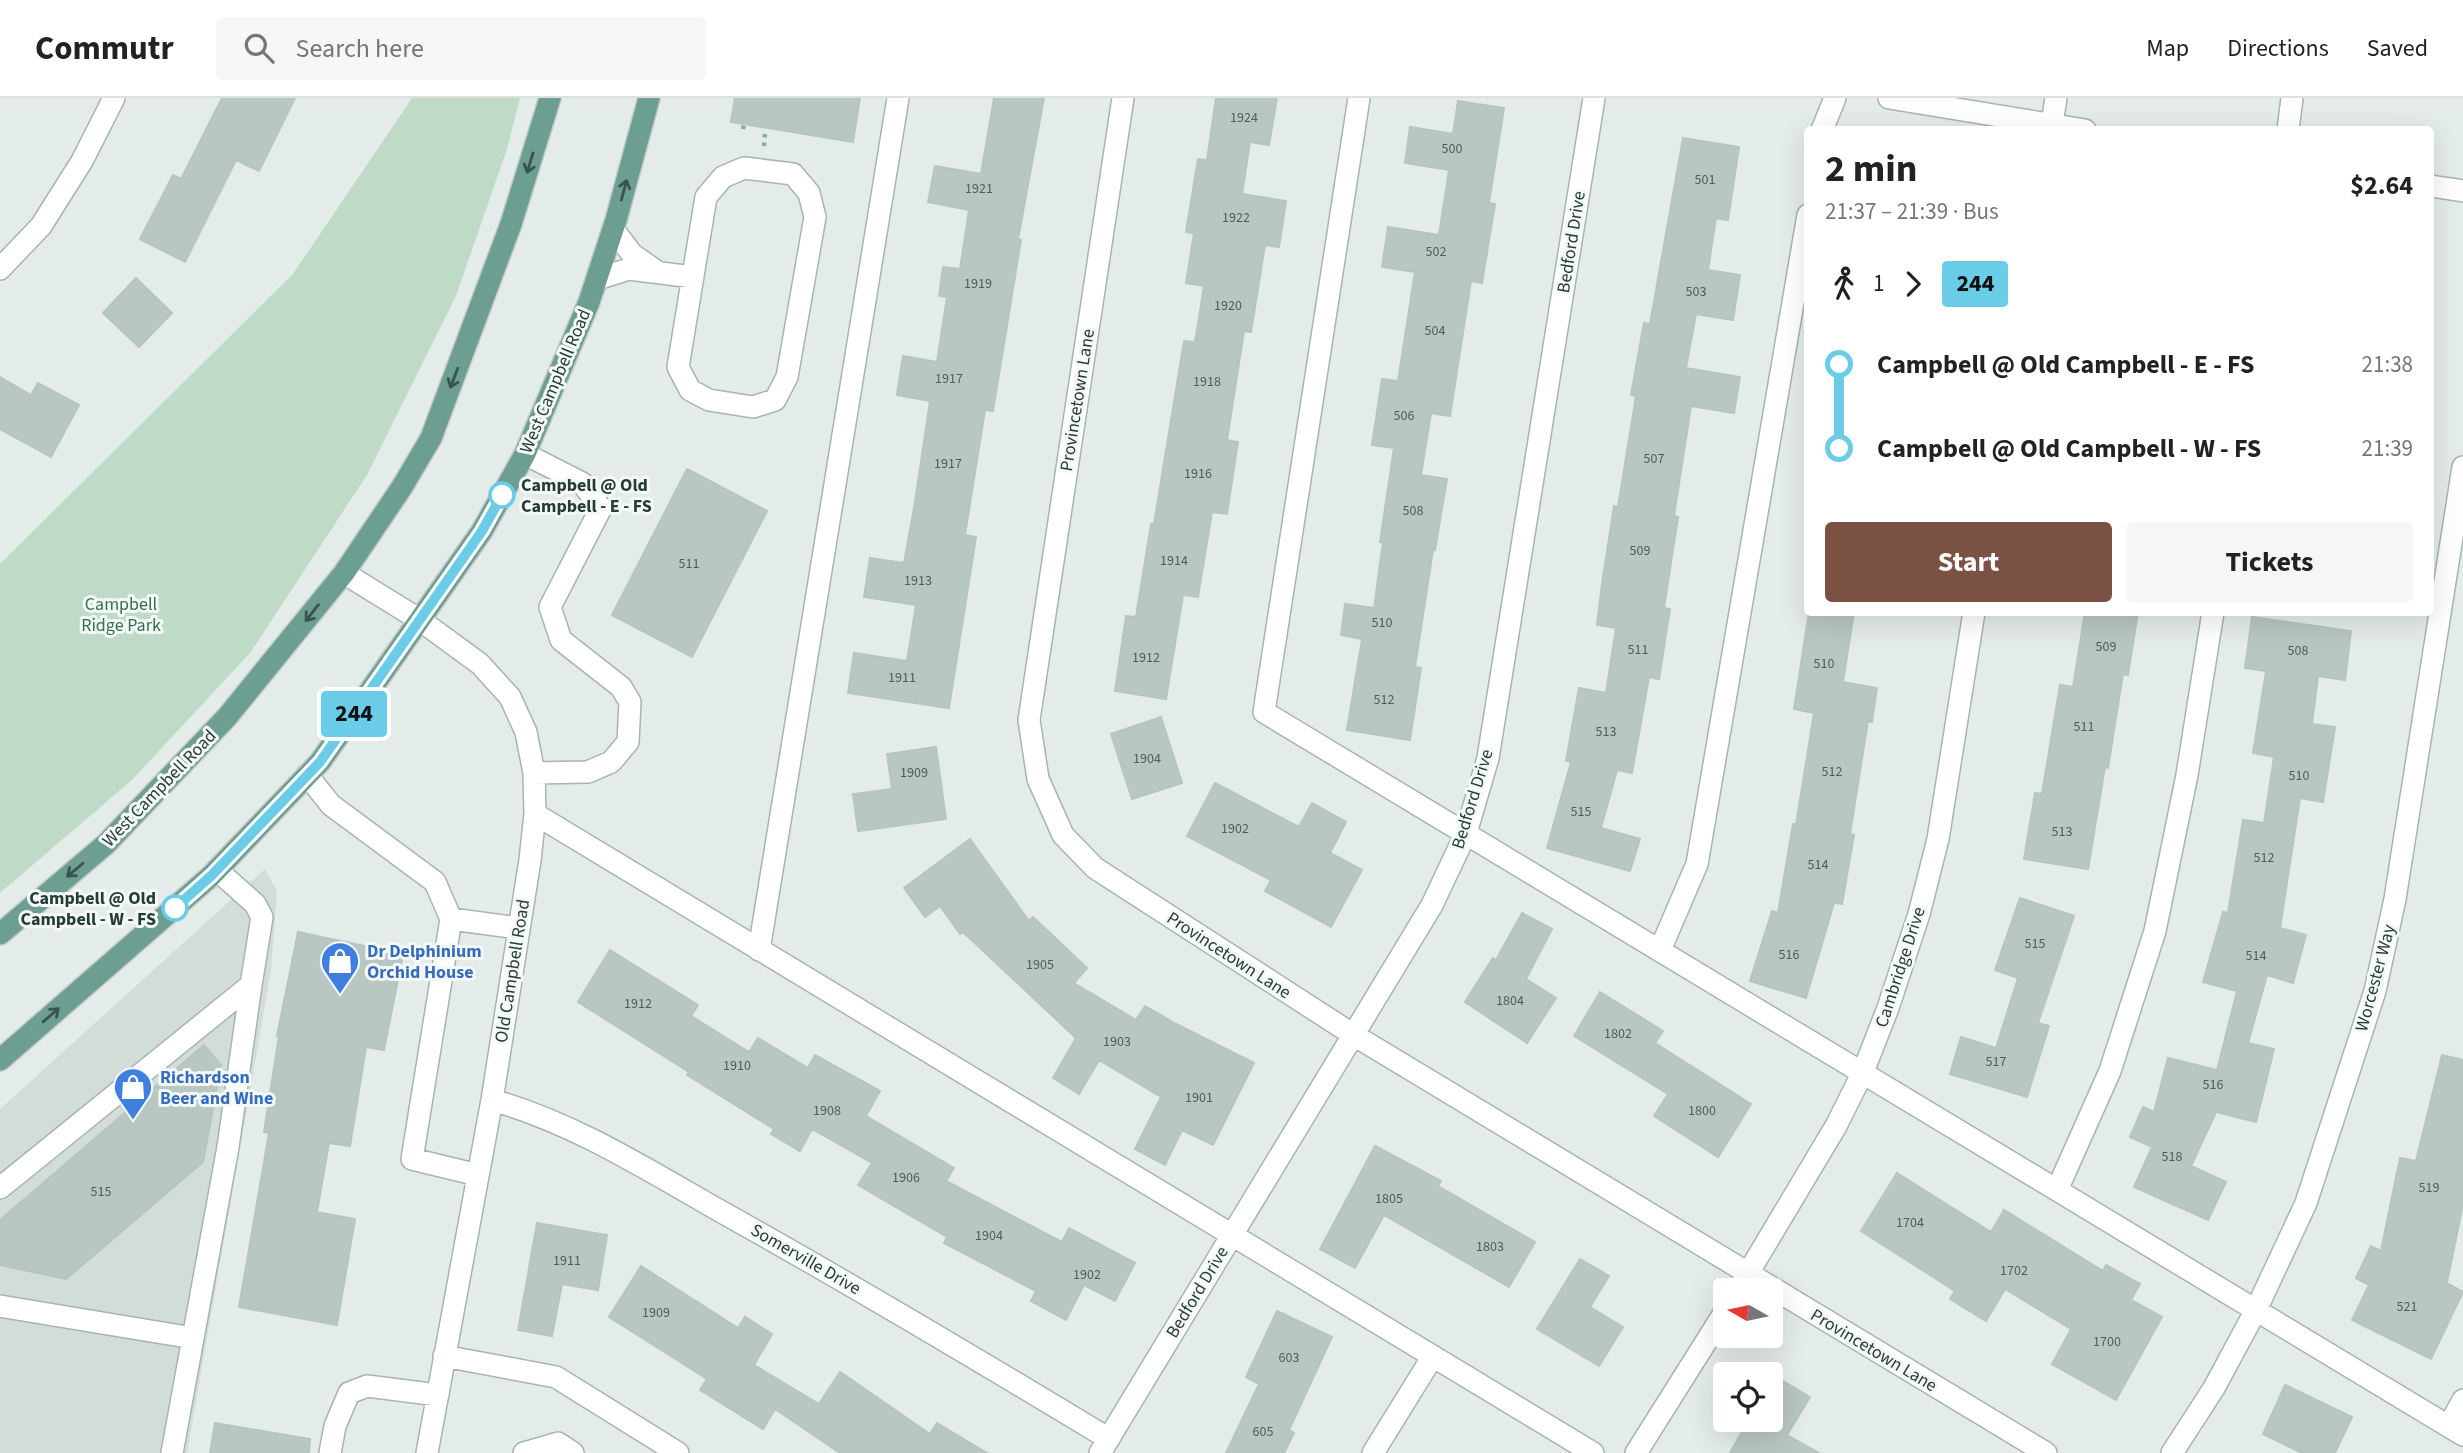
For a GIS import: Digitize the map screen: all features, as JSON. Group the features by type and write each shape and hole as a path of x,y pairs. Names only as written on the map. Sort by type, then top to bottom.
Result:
{"main road":[{"name":"West Campbell Road","path":"0,934 106,844 227,717 344,573 402,487 431,438 511,224 550,98"},
{"name":"West Campbell Road","path":"0,1060 217,870 320,762 482,531 524,454 585,313 613,229 649,98"}],"street":[{"path":"0,269 41,226 82,161 114,98"},
{"path":"760,950 898,98"},
{"name":"Provincetown Lane","path":"1123,98 1029,720 1038,779 1063,835 1095,868 1737,1278"},
{"path":"1359,98 1264,712 2456,1431 2463,1400"},
{"name":"Bedford Drive","path":"1104,1446 1432,905 1466,833 1488,758 1594,98"},
{"path":"1824,126 1835,98"},
{"path":"1889,98 2045,126"},
{"path":"2051,126 2056,98"},
{"path":"2288,126 2292,98"},
{"path":"744,168 793,174 810,193 816,216 787,377 775,400 753,407 709,400 690,390 678,367 693,277 706,197 723,177 744,168"},
{"path":"2434,186 2463,191"},
{"path":"613,229 632,254 656,271"},
{"path":"1660,950 1697,864 1804,238"},
{"path":"597,279 629,269 693,277"},
{"path":"524,454 582,483 601,508 550,607 561,640 621,687 630,702 628,741 611,761 588,772 534,773"},
{"name":"Worcester Way","path":"2172,1453 2214,1388 2256,1310 2306,1203 2375,991 2395,899 2463,467"},
{"name":"Old Campbell Road","path":"344,573 420,620 480,664 510,697 526,732 534,773 535,814 530,860 492,1100 427,1453"},
{"name":"Cambridge Drive","path":"1745,1278 1836,1126 1863,1072 1888,1008 1911,938 1938,839 1973,616"},
{"path":"2057,1190 2110,1071 2155,931 2187,775 2212,616"},
{"path":"307,775 331,806 435,882 452,919 412,1159 478,1175"},
{"path":"535,814 1593,1453"},
{"path":"172,1453 228,1147 262,917 255,904 217,870"},
{"path":"452,919 519,928"},
{"path":"0,1188 251,985"},
{"name":"Somerville Drive","path":"492,1100 574,1129 846,1281 1104,1446"},
{"name":"Provincetown Lane","path":"1783,1305 2046,1453"},
{"path":"0,1306 193,1338"},
{"path":"1636,1453 1713,1331"},
{"path":"444,1356 556,1377 678,1453"},
{"path":"1373,1453 1433,1356"},
{"path":"330,1453 335,1426 349,1393 367,1386 438,1395"},
{"path":"524,1453 558,1443 573,1453"}],"shaded area":[{"path":"265,869 277,891 271,971 187,1453 0,1453 0,1109"}],"green space":[{"name":"Campbell Ridge Park","path":"412,98 520,98 507,149 456,296 367,475 250,653 132,780 0,893 0,564 293,274"}],"building":[{"path":"222,98 295,98 259,171 236,160 185,262 140,239 173,175 181,179"},
{"path":"735,98 860,98 853,142 731,122"},
{"path":"994,98 1044,98 1018,239 1021,240 993,411 985,410 965,535 976,537 949,708 848,693 854,653 907,661 916,605 864,597 870,558 904,563 930,401 897,395 903,356 937,362 947,297 939,296 943,267 960,269 969,210 928,202 935,166 981,174"},
{"path":"1216,98 1277,98 1269,145 1250,142 1242,194 1286,201 1279,247 1265,245 1251,332 1244,331 1227,440 1238,442 1227,514 1212,512 1198,597 1183,595 1166,699 1115,691 1126,616 1136,617 1184,341 1195,342 1204,286 1186,283 1194,233 1186,232 1198,159 1207,160"},
{"path":"1458,101 1504,108 1489,203 1495,204 1482,283 1471,281 1450,416 1431,413 1421,475 1447,479 1415,667 1421,668 1410,740 1347,730 1362,639 1341,635 1345,604 1374,608 1383,542 1380,542 1394,448 1372,445 1382,379 1398,381 1415,272 1382,267 1388,227 1439,235 1449,170 1405,163 1410,127 1453,134"},
{"path":"1683,138 1739,147 1728,220 1716,218 1708,270 1740,275 1733,320 1696,314 1686,368 1740,377 1734,413 1691,406 1674,516 1678,517 1664,608 1670,609 1659,679 1649,677 1632,773 1617,770 1601,828 1640,839 1630,871 1547,848 1571,762 1566,761 1579,688 1606,693 1616,628 1597,625 1602,584 1636,396 1631,395 1644,323 1650,324"},
{"path":"136,278 172,313 139,347 103,313"},
{"path":"0,377 31,395 38,383 79,405 51,457 0,429"},
{"path":"687,469 767,511 692,657 612,615"},
{"path":"1808,616 1853,616 1843,682 1877,688 1872,722 1868,721 1850,834 1854,835 1842,904 1834,903 1806,998 1750,981 1772,911 1778,913 1793,824 1796,825 1814,713 1794,709"},
{"path":"2084,616 2137,616 2128,675 2123,674 2088,869 2024,859 2035,793 2042,794 2060,685 2073,687"},
{"path":"2252,617 2351,631 2345,680 2318,676 2312,724 2335,727 2323,802 2300,798 2280,928 2306,935 2293,983 2267,975 2248,1043 2274,1049 2256,1122 2216,1112 2191,1166 2226,1182 2208,1220 2134,1187 2152,1147 2130,1137 2143,1107 2154,1112 2168,1058 2217,1070 2237,991 2203,982 2223,912 2228,913 2243,820 2264,823 2274,757 2253,753 2266,671 2245,668"},
{"path":"1161,717 1182,783 1132,799 1111,734"},
{"path":"936,747 946,819 858,831 853,794 892,789 887,754"},
{"path":"1215,783 1299,827 1312,803 1346,822 1330,853 1362,870 1331,927 1265,891 1271,880 1187,836"},
{"path":"970,839 1029,921 1033,917 1087,968 1074,983 1136,1020 1145,1006 1254,1063 1213,1145 1182,1130 1165,1165 1135,1149 1161,1097 1099,1060 1079,1094 1053,1078 1076,1038 963,932 960,934 940,906 925,917 904,888"},
{"path":"2020,898 2074,916 2038,1023 2049,1026 2027,1097 1950,1074 1961,1037 1996,1048 2018,978 1995,970"},
{"path":"1522,913 1552,929 1526,979 1556,998 1527,1043 1465,1002 1493,958 1496,960"},
{"path":"298,932 403,954 384,1050 366,1047 350,1146 329,1143 317,1212 355,1219 337,1325 239,1307 269,1133 264,1132 277,1036"},
{"path":"610,950 698,1005 691,1016 749,1052 758,1038 808,1068 815,1055 880,1091 866,1116 954,1168 946,1181 1062,1242 1069,1228 1135,1263 1115,1301 1084,1285 1066,1320 1031,1301 1036,1291 944,1243 947,1237 858,1185 872,1163 812,1129 800,1151 771,1134 774,1129 578,1002"},
{"path":"1600,992 1663,1031 1655,1043 1751,1104 1718,1157 1654,1116 1668,1094 1574,1036"},
{"path":"204,1045 221,1065 203,1162 66,1279 0,1265 0,1220"},
{"path":"2442,1055 2463,1060 2463,1204 2447,1283 2463,1292 2431,1359 2352,1320 2369,1285 2356,1278 2371,1246 2381,1251 2400,1158 2416,1161"},
{"path":"1375,1146 1441,1181 1438,1186 1535,1242 1509,1287 1384,1215 1355,1268 1320,1249"},
{"path":"1897,1173 1991,1232 2004,1210 2103,1271 2106,1265 2140,1284 2131,1300 2162,1317 2116,1400 2052,1364 2071,1329 2005,1289 1986,1321 1950,1299 1955,1291 1861,1231"},
{"path":"537,1223 607,1235 598,1290 562,1284 552,1336 518,1330"},
{"path":"1580,1259 1609,1276 1590,1307 1623,1327 1599,1366 1537,1329"},
{"path":"641,1266 738,1328 745,1317 772,1334 754,1365 819,1404 840,1372 930,1434 937,1423 987,1453 840,1453 775,1409 763,1429 700,1390 707,1379 609,1317"},
{"path":"1277,1311 1332,1337 1289,1430 1294,1433 1284,1453 1226,1453 1259,1384 1246,1377"},
{"path":"1783,1381 1810,1397 1787,1435 1819,1453 1730,1453 1742,1432 1783,1432"},
{"path":"2285,1385 2352,1417 2335,1453 2302,1453 2263,1434"},
{"path":"215,1423 310,1439 309,1453 210,1453"}],"bus line":[{"name":"244","path":"175,908 212,875 320,762 482,531 502,495"}],"place":[{"name":"Campbell @ Old Campbell - E - FS","path":"502,495"},
{"name":"Campbell @ Old Campbell - W - FS","path":"175,908"},
{"name":"Dr Delphinium Orchid House","path":"340,995"},
{"name":"Richardson Beer and Wine","path":"133,1121"}]}
